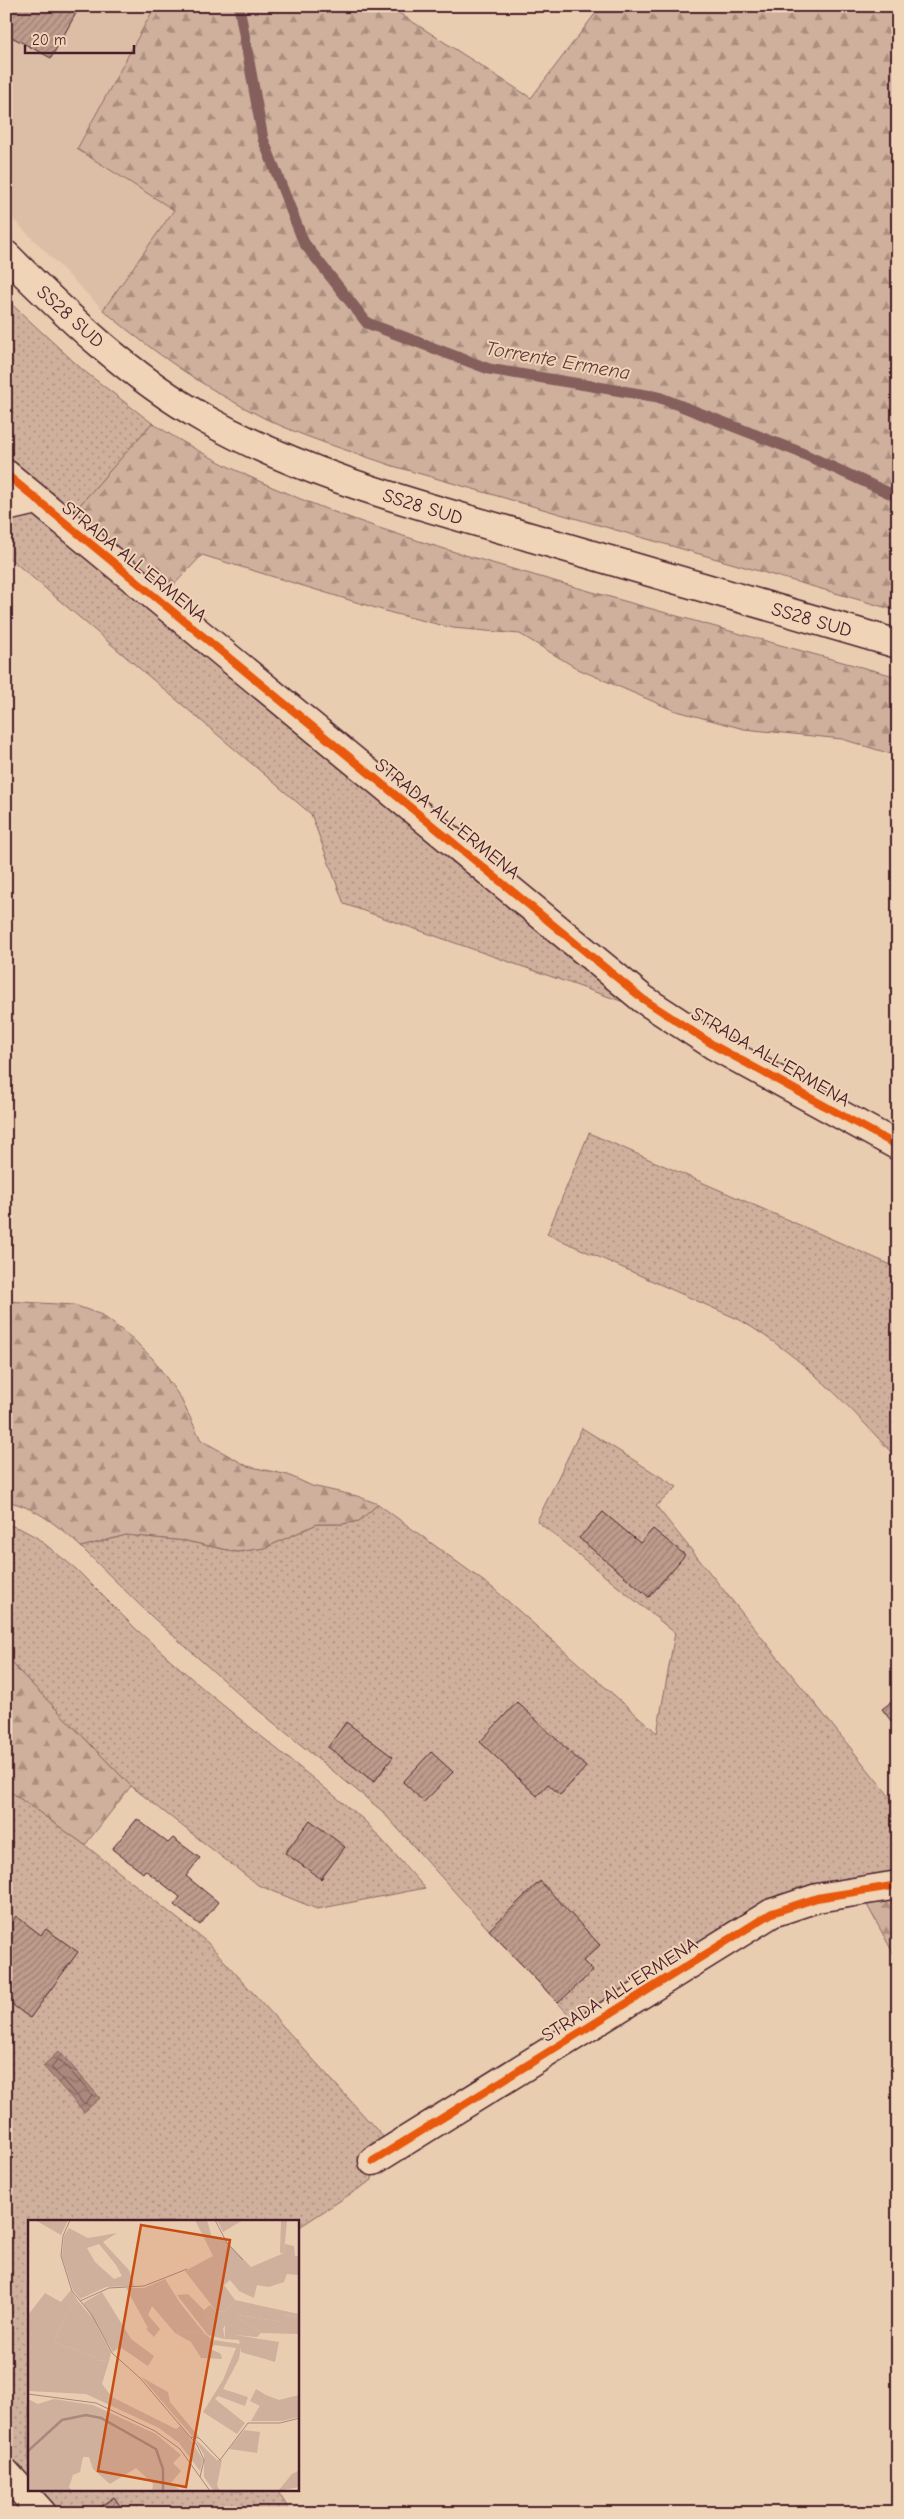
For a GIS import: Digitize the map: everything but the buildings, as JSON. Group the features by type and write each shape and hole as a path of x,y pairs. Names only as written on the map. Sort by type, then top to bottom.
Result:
{"street":[{"name":"SS28 SUD","path":"6,255 83,328 160,390 202,417 250,443 296,463 407,502 898,644"},
{"name":"STRADA ALL'ERMENA","path":"6,474 643,999 722,1050 898,1146"},
{"path":"6,507 36,500"},
{"name":"STRADA ALL'ERMENA","path":"373,2161 772,1913 817,1898 898,1885"},
{"path":"6,2474 42,2513"}],"shaded area":[{"path":"6,6 146,6 153,10 77,149 175,210 103,310 6,212"}],"green space":[{"path":"146,6 388,6 531,98 601,6 898,6 898,611 393,466 311,438 264,418 221,395 181,369 122,326 103,310 174,210 77,149 153,10"},
{"path":"6,299 84,371 152,423 71,515 6,459"},
{"path":"152,423 200,451 249,476 299,498 403,536 729,631 898,677 898,760 891,754 842,739 744,729 673,710 578,669 520,634 453,628 392,613 202,555 166,593 71,515"},
{"path":"35,514 635,1006 344,904 311,814 6,555 6,519"},
{"path":"589,1133 898,1268 898,1460 825,1384 785,1350 740,1320 547,1234"},
{"path":"6,1301 74,1305 102,1315 133,1339 153,1359 180,1397 201,1440 247,1466 288,1475 312,1486 357,1496 378,1504 359,1521 342,1524 317,1524 265,1548 237,1552 186,1541 126,1535 81,1547 47,1519 27,1508 6,1501"},
{"path":"582,1428 677,1487 656,1506 898,1807 898,1873 820,1885 765,1902 746,1911 575,2021 489,1930 381,1810 242,1697 149,1614 81,1547 126,1535 186,1541 237,1552 265,1548 317,1524 342,1524 359,1521 378,1504 494,1589 657,1733 675,1633 537,1521"},
{"path":"6,1524 36,1537 76,1569 137,1630 208,1693 364,1820 425,1888 317,1909 258,1885 131,1786 17,1669 6,1652"},
{"path":"6,1652 17,1669 131,1786 85,1845 11,1792 6,1792"},
{"path":"6,1792 11,1792 85,1845 208,1943 385,2139 374,2146 372,2180 299,2227 299,2220 28,2220 28,2476 6,2456"},
{"path":"898,1899 898,1962 866,1903"},
{"path":"43,2492 278,2492 291,2513 185,2513 178,2509 163,2506 125,2513 114,2497 91,2513 59,2513"}],"water":[{"path":"59,2051 100,2098 84,2112 43,2066"}],"waterway":[{"name":"Torrente Ermena","path":"239,6 263,139 304,243 367,323 489,369 658,397 797,451 898,497"}],"cycle path":[{"path":"6,474 643,999 715,1046 898,1146"},
{"path":"373,2161 772,1913 817,1898 898,1885"}]}
